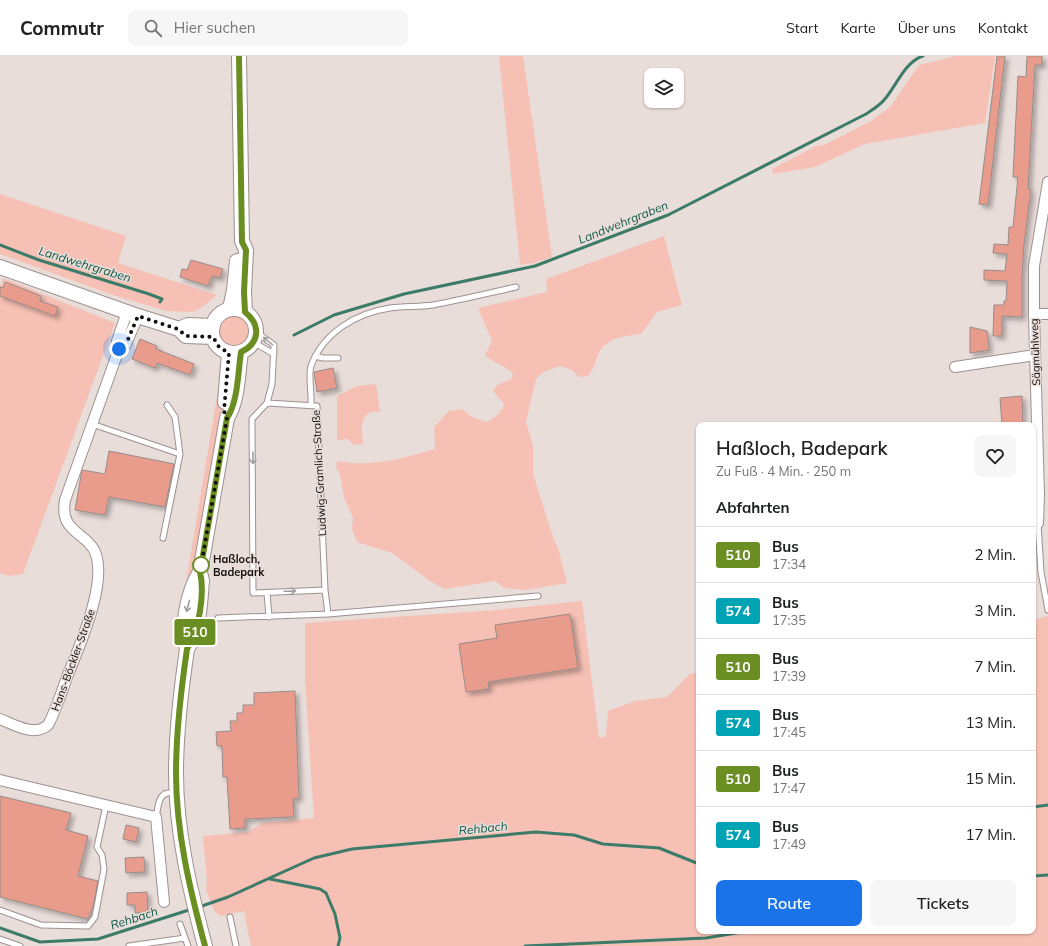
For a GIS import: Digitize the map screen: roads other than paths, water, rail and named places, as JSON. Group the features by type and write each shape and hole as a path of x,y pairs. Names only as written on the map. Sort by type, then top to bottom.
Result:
{"main road":[{"path":"239,56 242,242 246,250 244,292 245,312"},
{"path":"230,309 234,290 238,249 242,242"},
{"path":"0,267 178,329 188,326 213,331"},
{"path":"230,309 245,312 254,320 255,337 250,347 235,352 219,347 213,331 219,315 230,309"},
{"path":"206,946 192,895 184,856 179,818 176,773 187,649 192,642 199,614 202,581 200,572 227,418 231,412 237,384 235,352"}],"street":[{"name":"Sägmühlweg","path":"1038,523 1043,494 1035,355 1034,266 1048,182"},
{"name":"Hans-Böckler-Straße","path":"0,719 32,731 44,729 48,726 89,622 98,577 98,566 95,551 84,539 71,529 65,518 65,500 119,349 126,344 132,314"},
{"path":"1034,314 1048,314"},
{"path":"955,367 1035,355"},
{"path":"0,780 156,817 164,902"}],"lane":[{"path":"311,406 310,368 315,356 324,343 343,325 364,315 389,308 433,304 516,287"},
{"path":"255,337 274,354"},
{"path":"255,337 274,345 274,354 272,384 267,403 252,419 254,593 325,590"},
{"path":"315,356 323,358 338,358"},
{"name":"Ludwig-Gramlich-Straße","path":"267,403 317,406 325,590 328,614"},
{"path":"163,538 180,454 175,417 166,405"},
{"path":"92,424 180,454"},
{"path":"1038,523 1041,572 1048,610"},
{"path":"267,592 268,616"},
{"path":"218,618 328,614 538,596"},
{"path":"156,817 161,796 168,793"},
{"path":"0,910 41,925 88,926 95,917 104,869 102,856 97,847 106,805"},
{"path":"230,917 236,946"},
{"path":"180,924 188,946"},
{"path":"129,946 186,938"},
{"path":"0,939 20,946"}],"waterway":[{"name":"Landwehrgraben","path":"294,335 334,315 404,294 535,266 668,215 866,114 884,100 905,69 916,59 923,56"},
{"name":"Landwehrgraben","path":"0,245 39,260 149,294 162,299 160,302"},
{"name":"Rehbach","path":"1036,807 1048,805"},
{"name":"Rehbach","path":"199,907 228,897 314,858 352,849 536,832 574,835 603,844 659,848 696,863"},
{"path":"1036,876 1048,875"},
{"name":"Rehbach","path":"270,879 320,889 326,893 335,914 340,938 338,946"},
{"name":"Rehbach","path":"0,928 40,942 98,939 192,909"},
{"path":"525,946 706,938 730,934"}],"place":[{"name":"Haßloch, Badepark","path":"201,565"}]}
